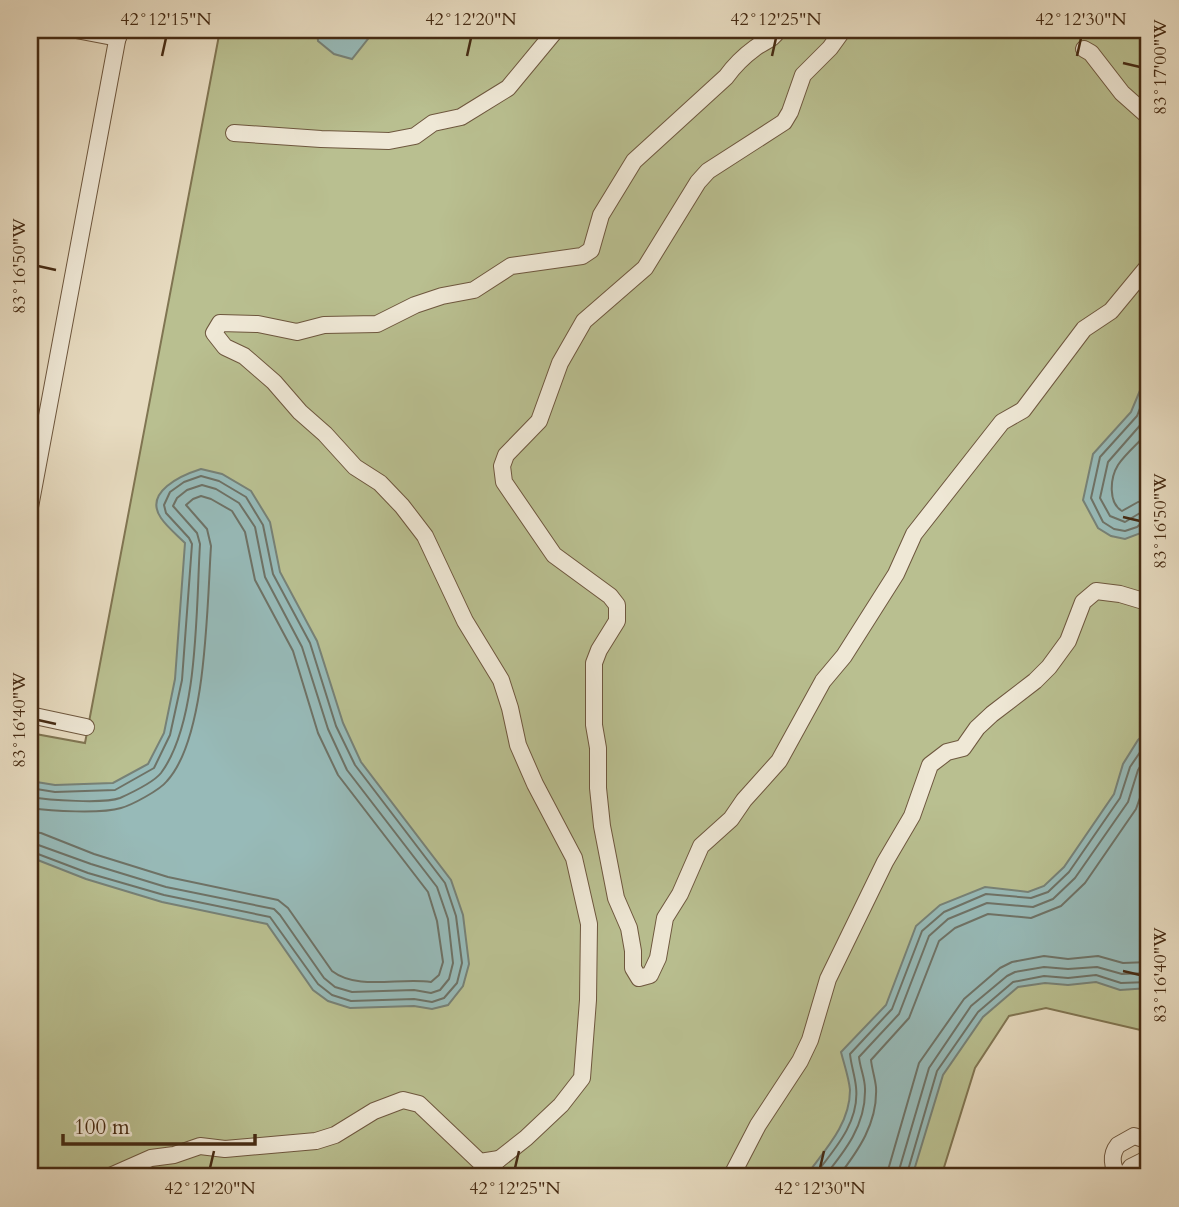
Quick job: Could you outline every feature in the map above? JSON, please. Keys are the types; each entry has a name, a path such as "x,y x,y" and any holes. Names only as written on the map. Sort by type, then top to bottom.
{"street":[{"path":"30,507 119,34 76,30"},
{"path":"234,133 389,141 415,136 433,123 461,117 508,88 556,30"},
{"path":"498,1177 493,1164 561,1105 582,1078 588,1000 589,924 574,858 535,785 518,745 501,680 466,621 425,537 402,506 380,483 355,467 274,382 244,356 225,347 214,333 220,323 258,324 298,332 324,325 377,324 415,305 474,290 512,267 582,256 592,250 601,215 634,161 726,77 735,65 757,46 775,37 778,30"},
{"path":"843,30 830,48 803,75 790,112 784,121 708,171 698,182 645,268 584,321 560,363 539,421 506,455 502,466 504,482 554,555 610,596 617,605 617,621 594,663 594,725 598,748 602,826 616,898 629,928 633,951 632,968 639,978 650,975 658,958 665,918 680,894 701,846 731,819 779,761 823,681 844,656 896,574 914,534 1002,422 1023,410 1084,329 1111,311 1149,265"},
{"path":"1084,49 1091,53 1122,93 1149,117"},
{"path":"732,1177 758,1125 800,1061 810,1040 828,979 912,816 930,765 947,752 963,748 977,728 1049,667 1068,641 1083,602 1096,592 1149,601"},
{"path":"30,715 86,727"},
{"path":"108,1177 151,1158 200,1146 225,1149 316,1141 335,1135 374,1111 403,1100 419,1104 480,1162 499,1159"},
{"path":"1119,1177 1113,1169 1118,1145 1134,1136 1149,1141"},
{"path":"1124,1177 1137,1162 1149,1158"}],"green space":[{"path":"220,30 1149,30 1149,1032 1046,1008 1009,1016 975,1068 941,1177 30,1177 30,733 85,743"}],"water":[{"path":"317,30 375,30 352,59 334,54 318,41"},
{"path":"1149,369 1149,524 1141,533 1125,539 1111,536 1098,528 1083,500 1093,454 1131,412"},
{"path":"201,469 222,474 251,491 270,522 280,572 317,641 343,723 361,762 451,880 463,915 469,964 463,986 448,1005 432,1009 414,1006 350,1008 328,1001 313,990 267,924 162,902 86,879 30,857 30,781 55,785 113,783 148,764 164,733 175,679 185,543 161,518 157,500 175,480"},
{"path":"1149,730 1149,988 1120,990 1096,982 1068,985 1045,983 1018,987 983,1017 943,1075 912,1177 805,1177 835,1137 846,1115 850,1090 841,1052 886,1005 916,926 940,905 985,887 1028,892 1044,886 1064,867 1114,794 1123,764 1138,740"}]}
